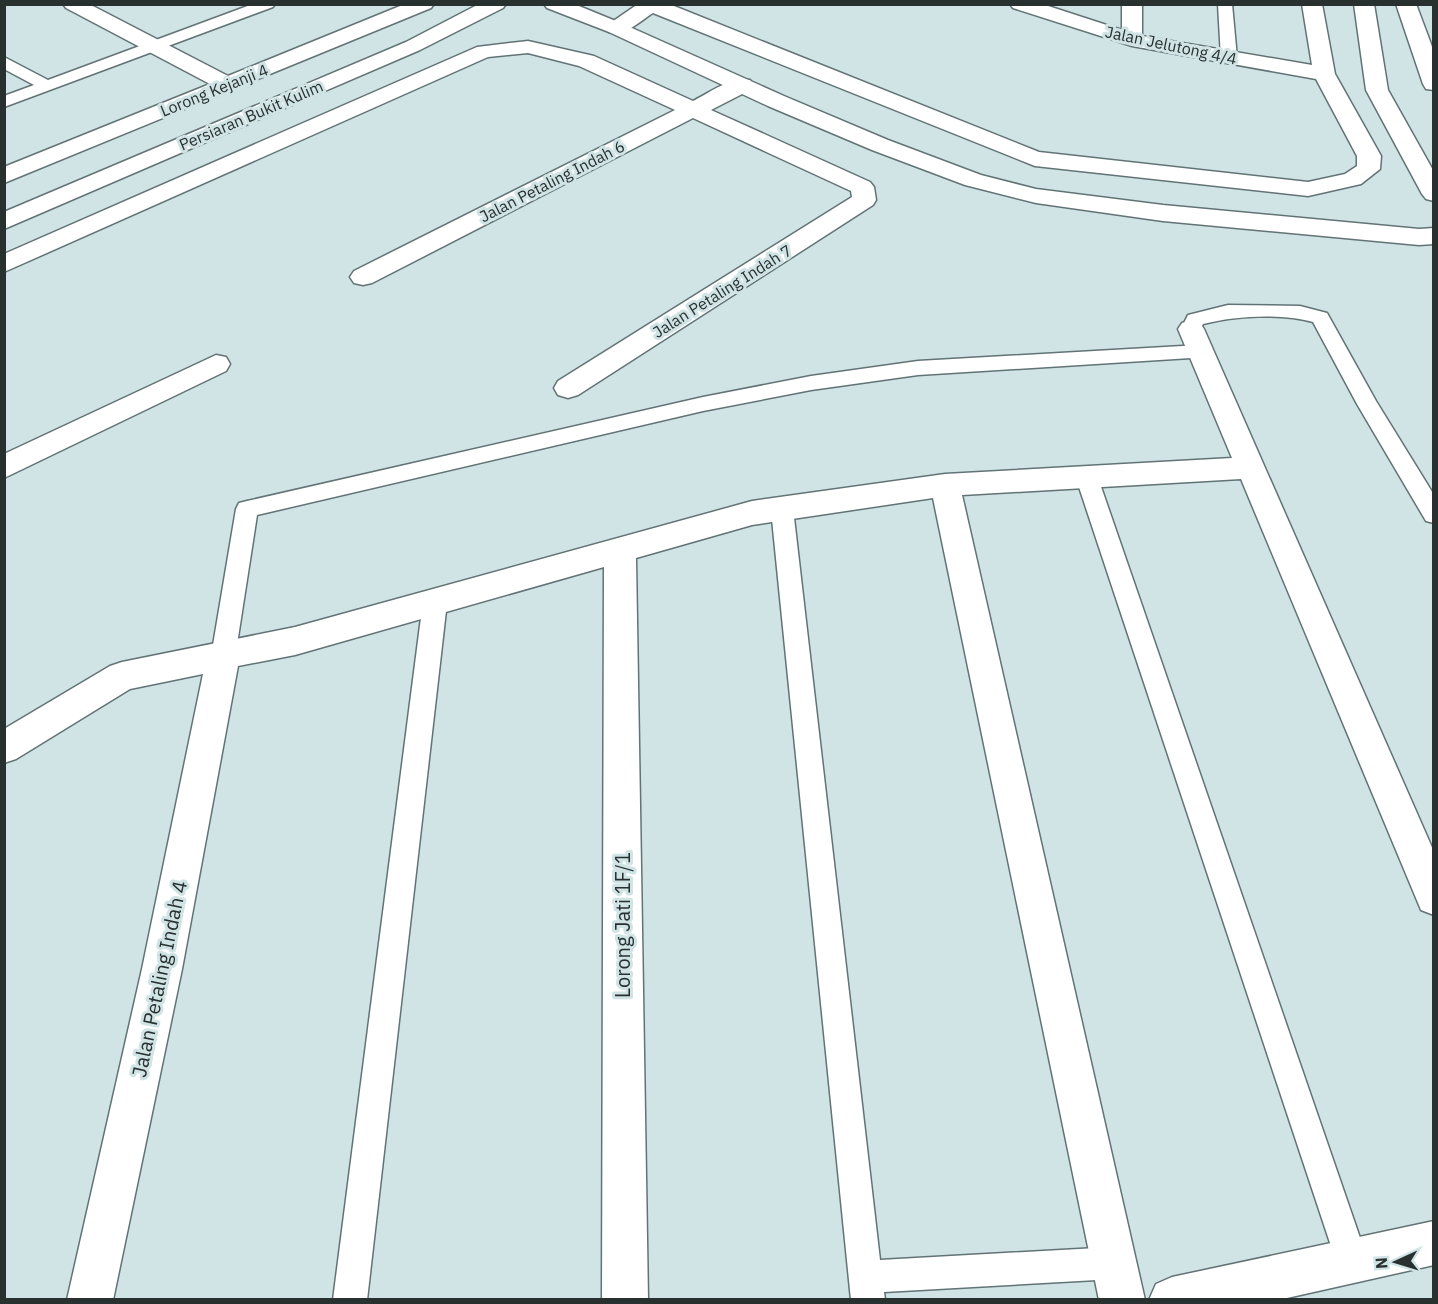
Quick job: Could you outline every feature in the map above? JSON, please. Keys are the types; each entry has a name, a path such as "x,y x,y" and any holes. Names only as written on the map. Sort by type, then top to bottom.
{"street":[{"path":"73,4 228,84"},
{"name":"Lorong Kejanji 4","path":"4,176 424,4"},
{"name":"Persiaran Bukit Kulim","path":"4,221 413,46 496,4"},
{"path":"554,4 616,28 742,85 923,162 973,180 1036,196 1162,213 1419,237 1434,236"},
{"name":"Jalan Jelutong 4/4","path":"1020,4 1132,40 1324,74"},
{"path":"1132,4 1132,40"},
{"path":"616,28 650,5 1035,159 1308,189 1353,178 1368,169 1369,156 1324,74 1312,4"},
{"path":"1364,4 1377,90 1397,131 1434,194"},
{"path":"1406,4 1426,43 1434,84"},
{"path":"4,264 484,51 528,47 586,62 692,110"},
{"name":"Jalan Petaling Indah 6","path":"363,277 742,85"},
{"name":"Jalan Petaling Indah 7","path":"568,388 864,201 862,188 692,110"},
{"path":"1195,341 1434,897"},
{"path":"4,467 216,364"},
{"path":"4,748 122,676 295,641 752,513 945,485 1249,468"},
{"path":"945,485 1122,1299"},
{"name":"Lorong Jati 1F/1","path":"620,550 625,1299"},
{"name":"Jalan Petaling Indah 4","path":"90,1299 162,969 223,657"},
{"path":"1172,1299 1240,1293 1352,1261 1434,1243"}],"lane":[{"path":"4,102 268,4"},
{"path":"1225,4 1228,58"},
{"path":"4,62 47,86"},
{"path":"223,657 247,509 692,406 811,383 918,368 1195,341 1195,320 1228,311 1300,312 1320,318 1367,404 1426,487 1434,514"},
{"path":"1087,478 1352,1261"},
{"path":"782,509 866,1288 1114,1263"},
{"path":"350,1299 435,602"}]}
